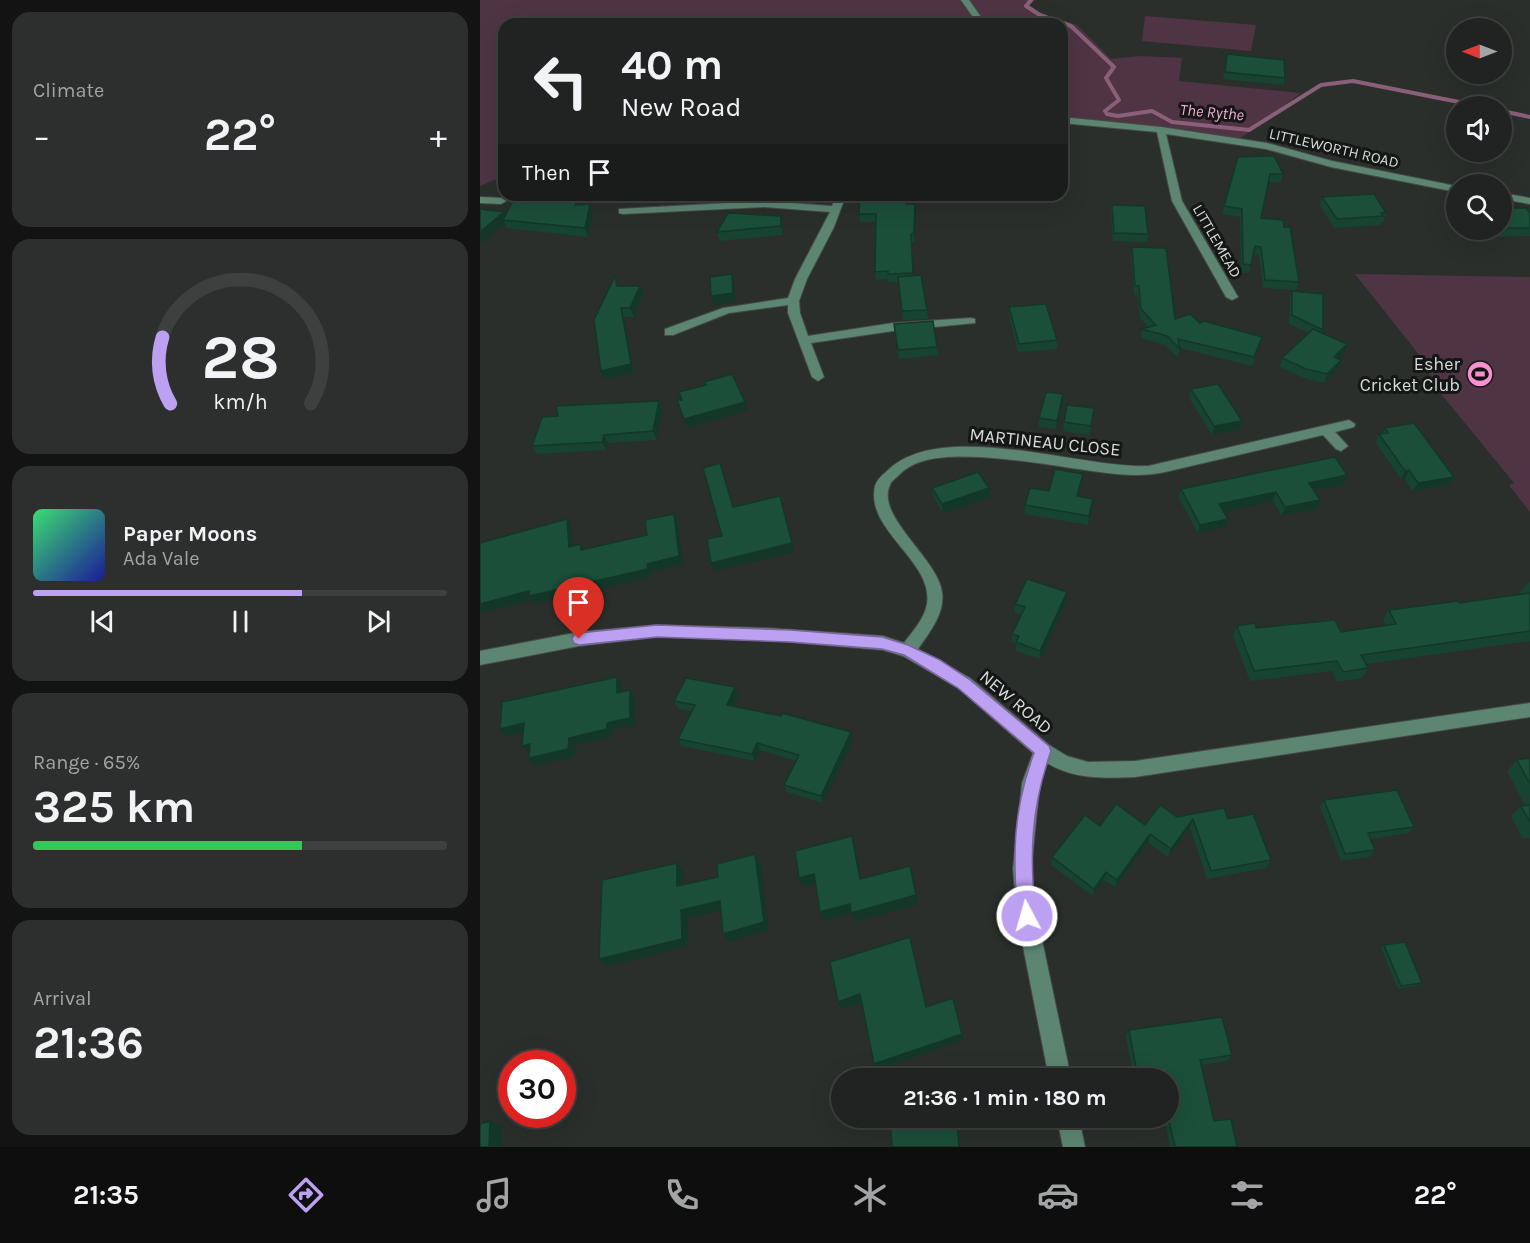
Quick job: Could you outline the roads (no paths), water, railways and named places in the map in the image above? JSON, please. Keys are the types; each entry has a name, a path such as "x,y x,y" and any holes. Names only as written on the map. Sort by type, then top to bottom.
{"street":[{"path":"965,0 978,18"},
{"name":"LITTLEWORTH ROAD","path":"1068,121 1161,130 1267,146 1331,164 1446,187"},
{"name":"LITTLEMEAD","path":"1161,130 1177,201 1232,297"},
{"path":"480,200 498,197"},
{"path":"1512,198 1530,201"},
{"path":"819,377 794,313 793,301 806,268 829,227 838,201"},
{"path":"623,211 764,204 834,209"},
{"path":"667,332 734,308 793,301"},
{"path":"805,340 893,327 971,321"},
{"name":"MARTINEAU CLOSE","path":"908,651 926,624 935,603 934,585 882,506 883,484 894,469 907,461 928,455 963,452 1020,455 1142,472 1349,424"},
{"path":"1326,430 1341,446"},
{"name":"NEW ROAD","path":"480,658 579,639 657,631 766,634 871,642 908,651 964,683 1043,751 1063,763 1088,770 1135,768 1530,710"},
{"path":"1043,751 1031,783 1022,869 1027,916 1058,1068"},
{"path":"1070,1128 1074,1147"}],"waterway":[{"name":"The Rythe","path":"1031,0 1026,6 1048,18"},
{"name":"The Rythe","path":"1068,25 1114,67 1106,78 1119,100 1105,111 1107,114 1118,116 1152,111 1172,122 1249,130 1321,85 1353,81 1446,99"},
{"name":"The Rythe","path":"1512,113 1530,117"}],"place":[{"name":"Esher Cricket Club","path":"1480,374"}]}
